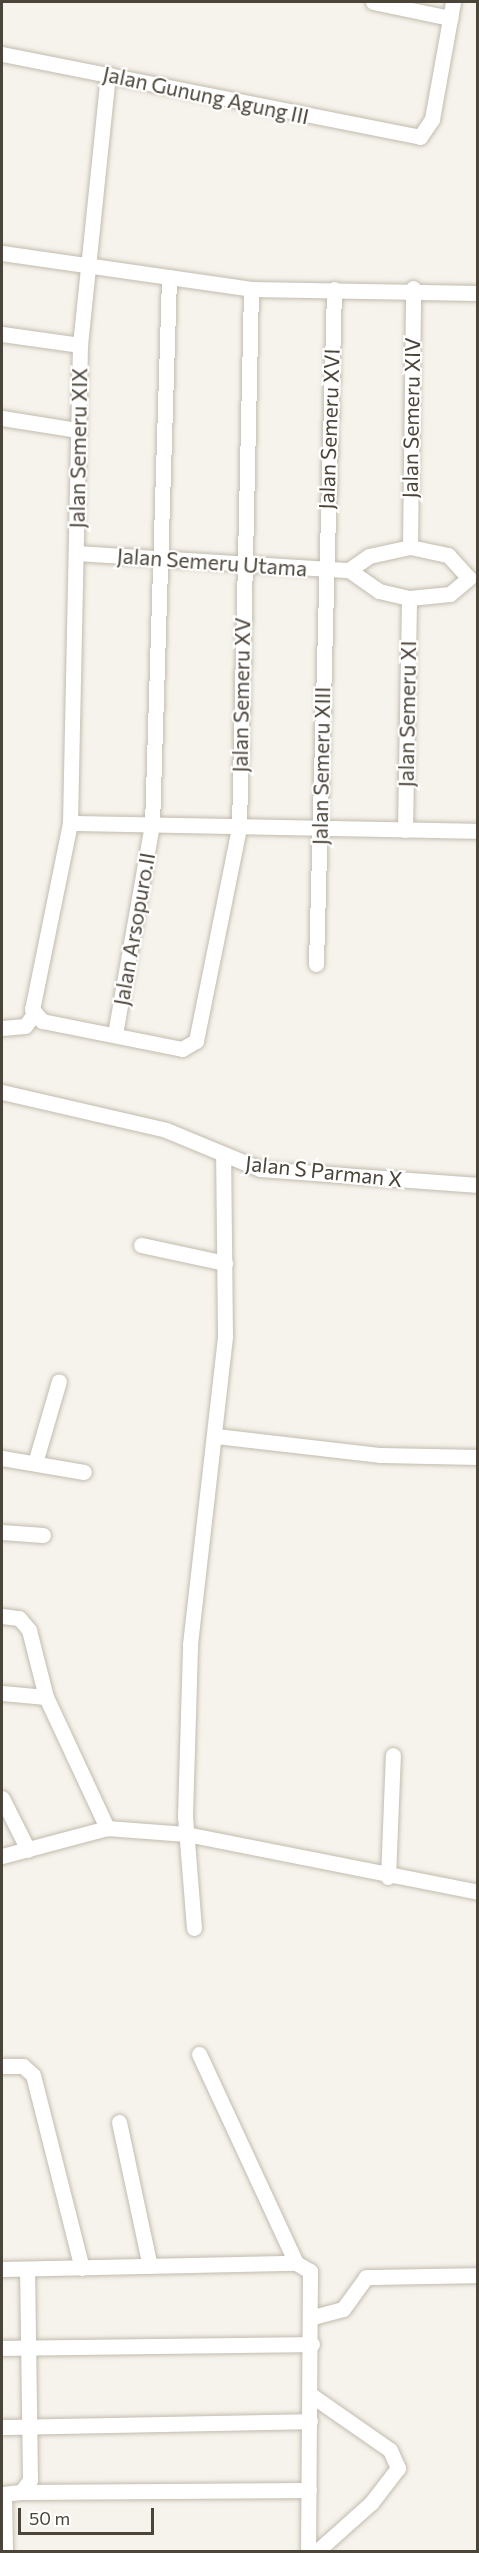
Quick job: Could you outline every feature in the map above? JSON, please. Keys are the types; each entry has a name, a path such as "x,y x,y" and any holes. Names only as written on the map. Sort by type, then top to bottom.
{"street":[{"path":"373,2 450,18 453,2"},
{"name":"Jalan Gunung Agung III","path":"2,54 411,137 425,133 432,119 450,18"},
{"name":"Jalan Semeru XIX","path":"34,1014 32,1001 70,823 80,345 85,265 108,74"},
{"path":"2,253 251,289 413,288 477,293"},
{"name":"Jalan Arsopuro.II","path":"115,1034 152,825 169,277"},
{"name":"Jalan Semeru XIV","path":"410,547 413,288"},
{"name":"Jalan Semeru XV","path":"115,1034 182,1049 195,1044 238,827 251,289"},
{"name":"Jalan Semeru XVI","path":"324,569 334,289"},
{"path":"2,334 80,345"},
{"path":"2,418 78,430"},
{"path":"410,547 448,555 473,579 450,594 409,598 379,591 349,570 369,556 410,547"},
{"name":"Jalan Semeru Utama","path":"76,553 349,570"},
{"name":"Jalan Semeru XIII","path":"316,964 324,569"},
{"name":"Jalan Semeru XI","path":"405,830 409,598"},
{"path":"70,823 477,831"},
{"path":"2,1028 25,1026 34,1014 42,1021 115,1034"},
{"name":"Jalan S Parman X","path":"2,1092 110,1113 166,1130 223,1157 260,1169 477,1185"},
{"path":"194,1928 186,1834 190,1644 216,1436 225,1263 223,1157"},
{"path":"141,1245 225,1263"},
{"path":"35,1463 59,1381"},
{"path":"216,1436 381,1455 477,1457"},
{"path":"2,1458 84,1472"},
{"path":"2,1532 43,1535"},
{"path":"2,1616 26,1623 45,1697 107,1828"},
{"path":"2,1694 45,1697"},
{"path":"388,1876 393,1755"},
{"path":"2,1798 28,1850"},
{"path":"2,1856 107,1828 186,1834 477,1892"},
{"path":"199,2054 296,2263 312,2274 308,2552"},
{"path":"2,2066 23,2066 33,2075 82,2268"},
{"path":"119,2122 150,2266"},
{"path":"2,2269 296,2263"},
{"path":"21,2492 30,2480 27,2270"},
{"path":"312,2317 343,2309 366,2277 477,2275"},
{"path":"2,2348 312,2344"},
{"path":"311,2395 390,2450 398,2468 371,2502 316,2552"},
{"path":"2,2427 310,2421"},
{"path":"5,2552 3,2494 309,2490"}]}
